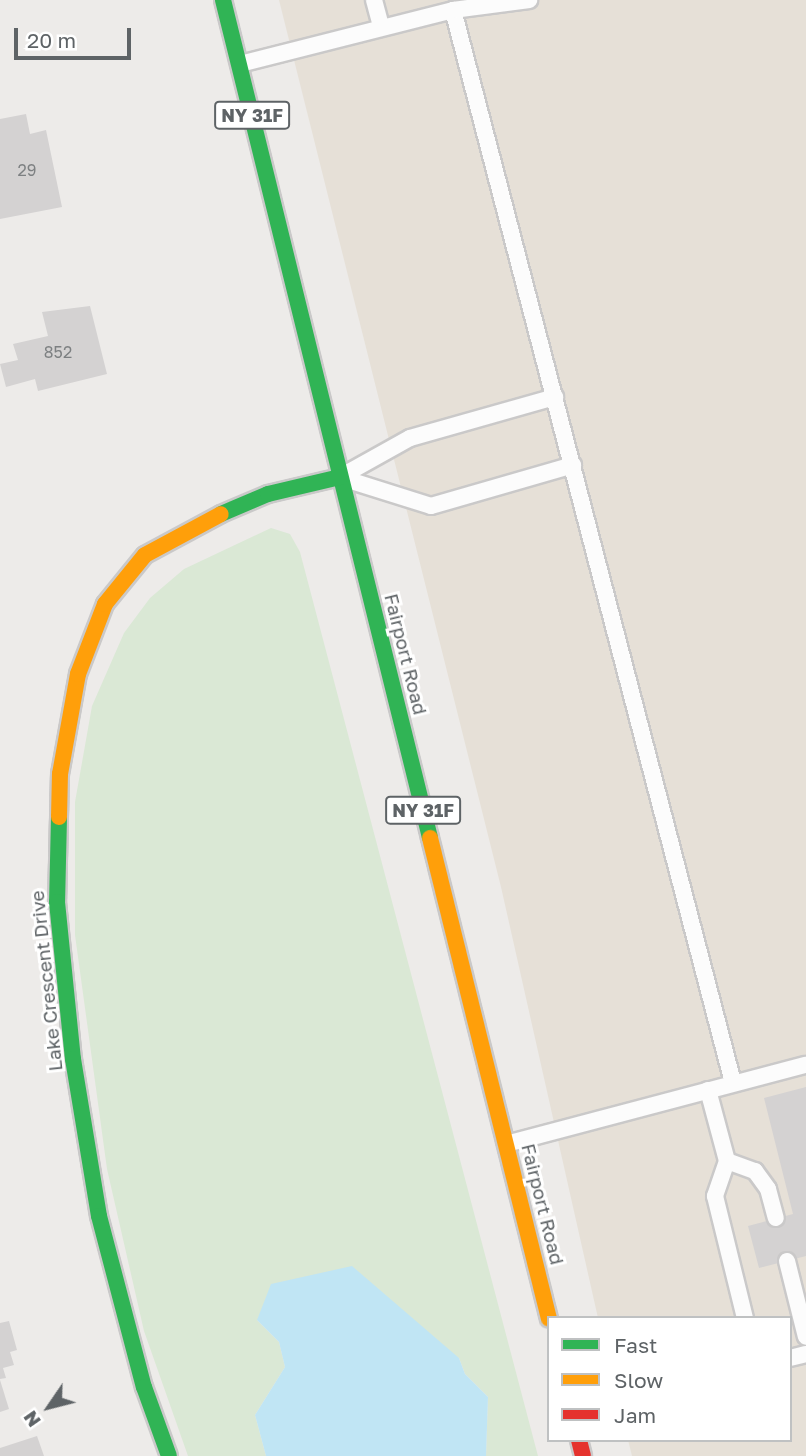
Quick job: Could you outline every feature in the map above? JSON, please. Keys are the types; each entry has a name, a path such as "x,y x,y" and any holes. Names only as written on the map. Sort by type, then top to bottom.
{"main road":[{"name":"Fairport Road","path":"223,0 549,1316"},
{"name":"Lake Crescent Drive","path":"169,1456 144,1387 99,1216 73,1059 57,902 60,774 78,674 105,604 145,555 204,521 268,494 340,477"}],"lane":[{"path":"374,0 381,26"},
{"path":"240,64 381,26 453,10 529,0"},
{"path":"453,10 733,1083"},
{"path":"340,477 410,438 555,397"},
{"path":"340,477 430,506 573,465"},
{"path":"506,1143 806,1065"},
{"path":"708,1090 727,1161 715,1196 745,1316"},
{"path":"727,1161 754,1171 768,1189 776,1218"},
{"path":"787,1261 806,1337"}],"shaded area":[{"path":"279,0 806,0 806,1456 632,1456 628,1442 792,1442 792,1316 598,1316 501,887"}],"green space":[{"path":"271,528 290,534 300,552 538,1456 486,1456 488,1397 465,1374 459,1358 257,1320 279,1342 285,1367 255,1415 266,1456 188,1456 144,1331 107,1169 75,935 75,802 92,706 124,633 150,598 184,569"}],"water":[{"path":"352,1266 459,1358 465,1374 488,1397 486,1456 266,1456 255,1415 285,1367 279,1342 257,1320 271,1284"}],"building":[{"path":"26,114 30,134 46,130 62,207 0,219 0,119"},
{"path":"90,306 107,374 38,391 35,379 6,387 0,364 18,360 13,344 48,336 42,312"},
{"path":"806,1087 806,1256 759,1268 748,1226 793,1214 764,1098"},
{"path":"9,1321 17,1350 10,1352 14,1365 3,1368 6,1378 0,1379 0,1323"},
{"path":"0,1380 9,1409 0,1412"},
{"path":"37,1436 44,1456 0,1456 0,1448"}],"traffic: fast":[{"path":"223,0 430,838"},
{"path":"221,514 268,494 340,477"},
{"path":"59,817 57,902 73,1059 99,1216 144,1387 169,1456"}],"traffic: slow":[{"path":"59,817 60,774 78,674 105,604 145,555 221,514"},
{"path":"430,838 549,1316"}],"traffic: jam":[{"path":"580,1442 583,1456"}]}
